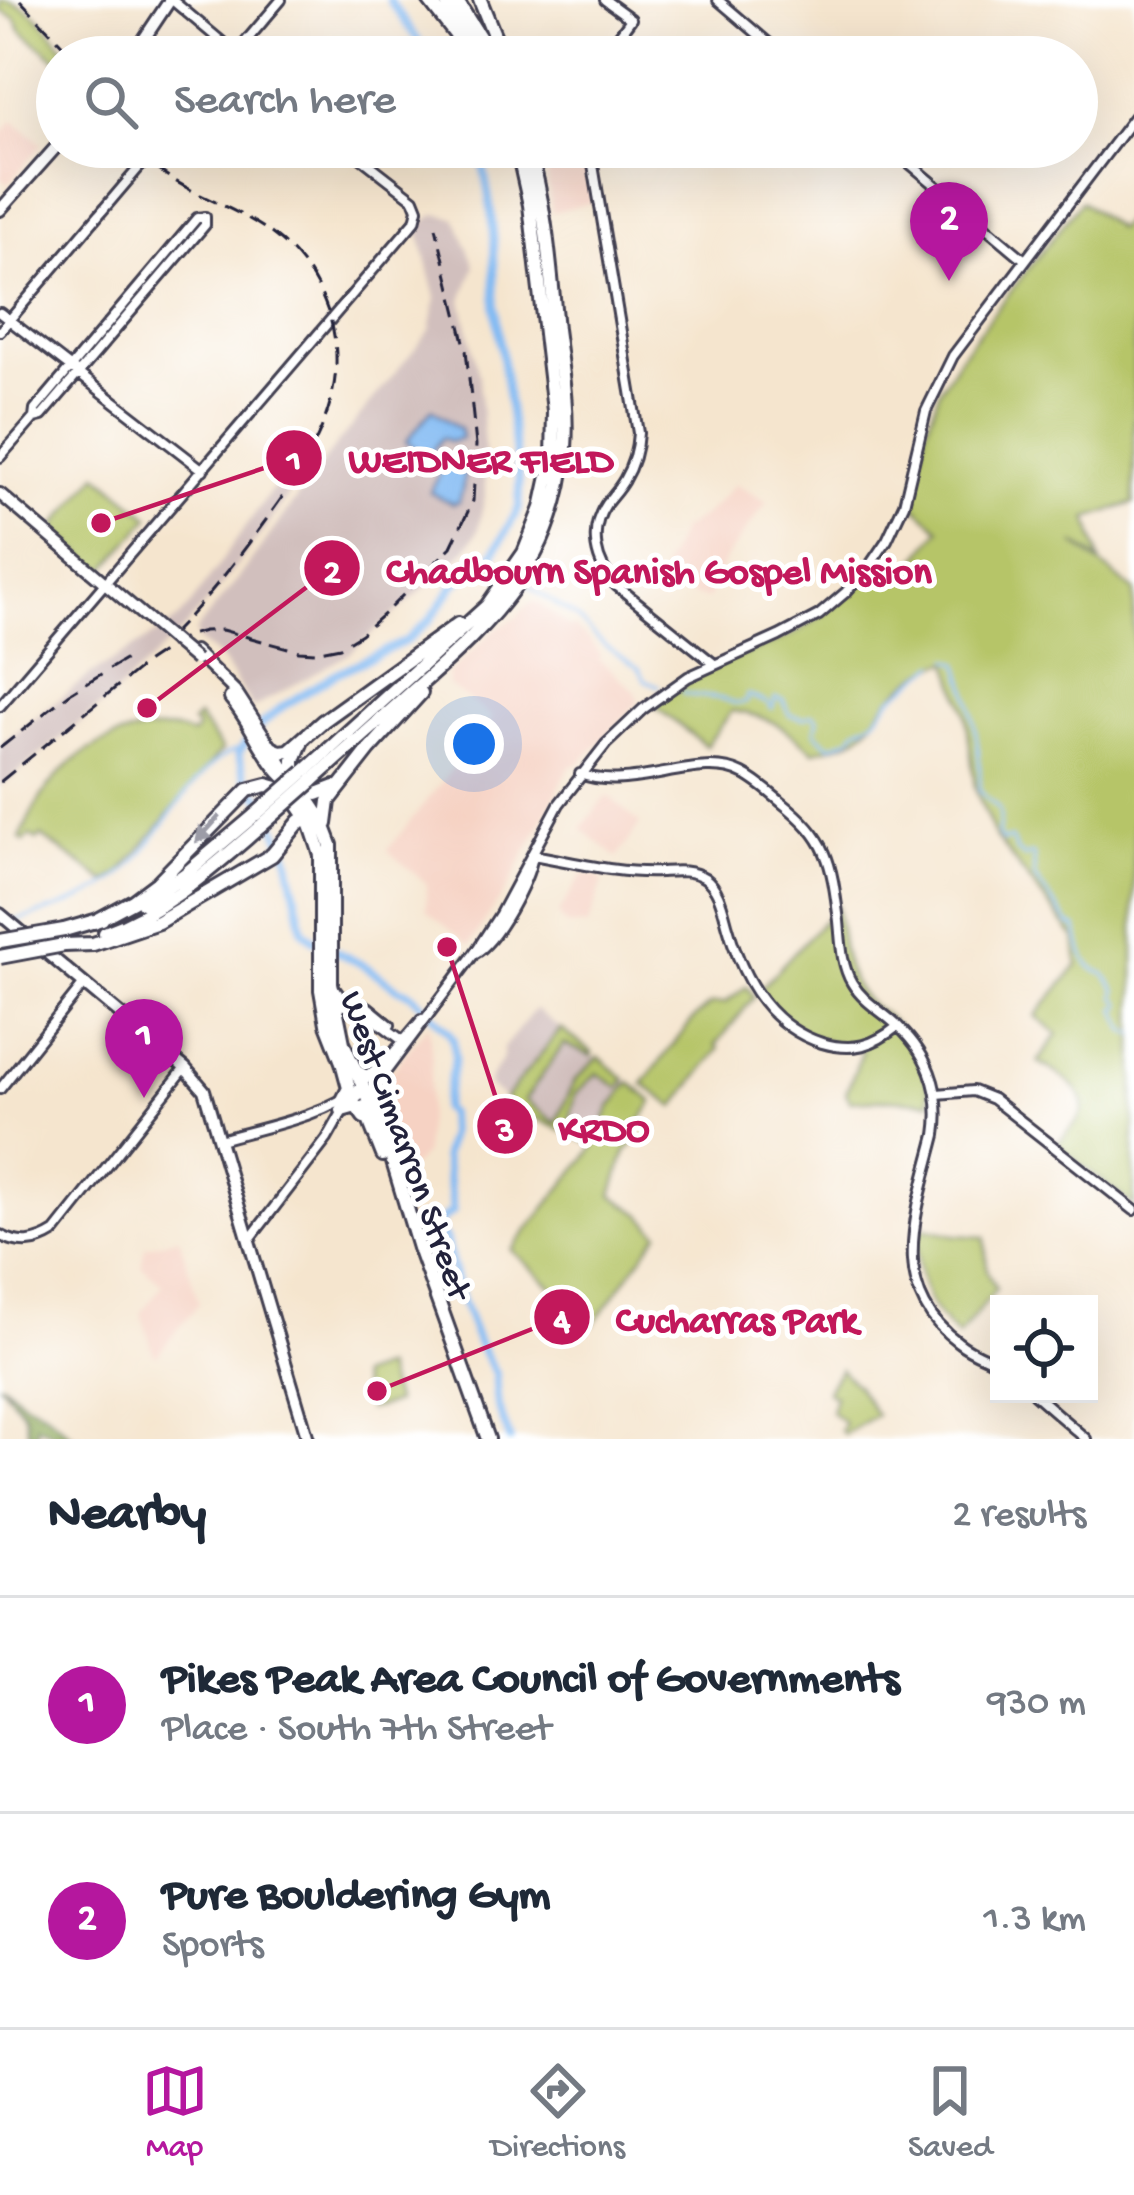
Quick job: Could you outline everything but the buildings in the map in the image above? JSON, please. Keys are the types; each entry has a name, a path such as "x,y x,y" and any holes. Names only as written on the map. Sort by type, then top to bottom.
{"highway":[{"path":"428,0 459,36"},
{"path":"445,0 465,36"},
{"path":"456,0 479,36"},
{"path":"480,0 495,36"},
{"path":"0,957 64,945 117,928 200,878 468,625 524,553 542,508 555,441 530,206 522,168"},
{"path":"328,836 326,806 523,578 547,528 562,470 565,410 535,168"},
{"path":"94,922 157,884 254,787 268,752 284,752 302,740 500,589"},
{"path":"295,785 458,652"},
{"name":"West Cimarron Street","path":"239,706 295,785 310,815 321,855 327,931"},
{"path":"289,835 295,756 302,740"},
{"path":"254,787 295,785 322,793 346,779"},
{"path":"64,945 92,944 140,930 178,910 275,853 310,815"},
{"name":"West Cimarron Street","path":"310,815 328,836 332,854 327,1024 383,1146 485,1439"},
{"path":"0,941 64,930 137,906 258,820"},
{"path":"289,835 306,837 321,855"},
{"name":"West Cimarron Street","path":"326,987 347,1065"},
{"path":"347,1065 364,1077 379,1075 373,1098 382,1128"},
{"path":"347,1065 349,1088 343,1105 359,1108 383,1146"},
{"name":"West Cimarron Street","path":"360,1092 382,1128 383,1146"}],"main road":[{"path":"146,36 171,0"},
{"path":"0,199 36,164"},
{"path":"0,210 36,168"},
{"path":"0,494 111,591 195,656 239,706"},
{"path":"0,918 185,1068 204,1090 308,1439"}],"street":[{"path":"171,0 213,36"},
{"path":"252,36 281,0"},
{"path":"604,0 631,20 619,36"},
{"path":"718,0 760,36"},
{"path":"1098,164 1134,117"},
{"path":"0,331 138,168"},
{"path":"0,705 415,221 418,209 410,195 375,168"},
{"path":"594,168 638,433 630,469 599,518 597,554 604,572 617,586 713,663"},
{"path":"915,168 1025,260"},
{"path":"219,1140 343,1105 360,1092 379,1075 474,954 556,809 617,733 688,676 819,615 870,566 904,504 926,410 942,374 1095,168"},
{"path":"0,458 34,418 35,410 75,370 205,225 205,217 197,218 75,370"},
{"path":"0,313 202,470"},
{"path":"580,774 616,781 697,770 740,772 805,821 819,838 832,878 848,976 862,996 915,1043 937,1094 936,1136 912,1236 913,1273 922,1300 938,1324 958,1343 990,1359"},
{"path":"532,855 624,872 700,875 719,896 738,962 769,1010 788,1028 812,1040 853,1049 873,1043 898,1026"},
{"path":"0,1089 82,985"},
{"path":"326,987 365,1005 404,1041"},
{"path":"334,1004 359,1008 404,1041"},
{"path":"384,1020 401,1028 422,1018"},
{"path":"0,1234 26,1243 55,1232 185,1068"},
{"path":"937,1094 973,1091 993,1100 1134,1210"},
{"path":"249,1240 327,1138 343,1105"},
{"path":"1044,1403 1086,1439"}],"shaded area":[{"path":"13,120 36,139 36,151 8,184 0,177 0,135"},
{"path":"546,168 587,168 593,202 552,212"},
{"path":"436,214 456,218 475,266 462,300 479,376 485,460 485,497 477,533 444,571 349,654 253,708 222,660 198,640 196,631 325,459 430,330 436,298 419,231"},
{"path":"290,464 303,472 269,524 185,628 110,699 0,787 0,745 90,675 172,624"},
{"path":"735,484 767,502 725,559 708,599 688,594 662,570 681,530 704,516"},
{"path":"534,602 590,641 599,659 635,691 639,701 579,764 570,766 509,886 469,945 426,910 427,884 387,850 493,718 448,685 448,674 496,629"},
{"path":"610,797 640,824 617,858 581,828"},
{"path":"583,874 603,882 588,926 566,925 558,914"},
{"path":"535,1009 561,1029 505,1098 489,1086 490,1078 503,1058 503,1048"},
{"path":"429,1023 432,1058 424,1154 404,1174 376,1100 381,1085"},
{"path":"565,1044 599,1057 575,1080 555,1124 525,1101"},
{"path":"597,1073 620,1088 625,1079 630,1082 608,1112 597,1138 568,1121 576,1094"},
{"path":"179,1237 199,1303 157,1355 141,1313 163,1284 141,1266 145,1247"}],"green space":[{"path":"0,0 22,6 54,36 36,36 36,43 15,18 0,11"},
{"path":"1081,201 1117,229 1134,212 1134,503 1088,518 1100,560 1074,543 1134,591 1134,1206 1056,1145 1077,1121 1083,1105 1069,1083 1038,1062 1058,1034 1036,1016 1078,965 1075,938 995,837 975,788 966,714 949,662 904,686 854,738 814,751 776,724 732,711 706,746 652,704 707,670 797,632 843,598 880,554 906,573 940,529 912,504 926,431 940,389 960,356"},
{"path":"98,474 150,517 103,572 53,529"},
{"path":"198,717 222,750 119,875 106,882 41,836 20,839 52,783 82,754 144,731 191,735"},
{"path":"837,906 843,952 855,985 912,1047 930,1102 850,1101 846,1093 860,1048 801,1032 767,1004 760,989"},
{"path":"747,986 754,997 675,1107 643,1084 693,1019"},
{"path":"561,1029 592,1056 564,1044 525,1100 556,1123 575,1080 599,1057 625,1079 619,1088 597,1073 576,1094 569,1122 597,1138 611,1107 630,1082 653,1102 630,1127 641,1137 626,1151 612,1195 659,1233 593,1325 512,1250 595,1146 510,1106 505,1098"},
{"path":"919,1227 985,1237 987,1270 996,1289 958,1337 929,1300 918,1259"},
{"path":"384,1368 395,1403 368,1410 358,1377"},
{"path":"840,1369 876,1415 844,1434 840,1431 844,1422 831,1412 835,1396 827,1390"},
{"path":"0,1384 47,1413 75,1439 63,1439 37,1425 35,1439 29,1439 24,1413"}],"water":[{"path":"432,409 460,429 462,438 450,442 442,438 428,456 406,442"},
{"path":"455,452 462,456 464,479 458,502 453,504 430,492"}],"waterway":[{"path":"389,0 415,36"},
{"path":"484,168 519,508 494,553 454,585 431,619 406,641 335,674 282,707 255,730 238,754 248,785 263,799 288,855 303,930 412,994 453,1039 455,1058 443,1109 448,1113 444,1156 453,1211 440,1221 438,1232 445,1238 478,1343 495,1373 498,1407 510,1439"},
{"path":"494,553 505,569"},
{"path":"527,585 577,618 605,646 639,668 645,680 659,686"},
{"path":"950,659 959,663 963,676 977,744 979,789 999,810 998,834 1002,841 1011,839 1025,857 1034,856 1034,877 1077,928 1084,956 1116,990 1121,1003 1116,1008 1126,1031 1134,1034"},
{"path":"682,693 736,704 746,702 747,695 772,709 775,698 783,700 790,715 804,718 813,714 818,719 815,731 830,746 875,719 892,698 937,664"},
{"path":"14,921 72,902 125,872 193,785 223,756 239,749"}],"railway":[{"path":"20,0 54,36"},
{"path":"158,168 245,217 289,248 327,309 336,369 322,426 295,478 238,558 165,641"},
{"path":"0,782 147,662 186,636 222,630 299,651 340,647 387,611 451,547 473,501 476,445 466,350 436,227"},
{"path":"0,748 70,693 129,657"}],"place":[{"name":"Pure Bouldering Gym","path":"949,281"},
{"name":"WEIDNER FIELD","path":"101,523"},
{"name":"Chadbourn Spanish Gospel Mission","path":"147,708"},
{"name":"KRDO","path":"447,947"},
{"name":"Pikes Peak Area Council of Governments","path":"144,1098"},
{"name":"Cucharras Park","path":"377,1391"}]}
